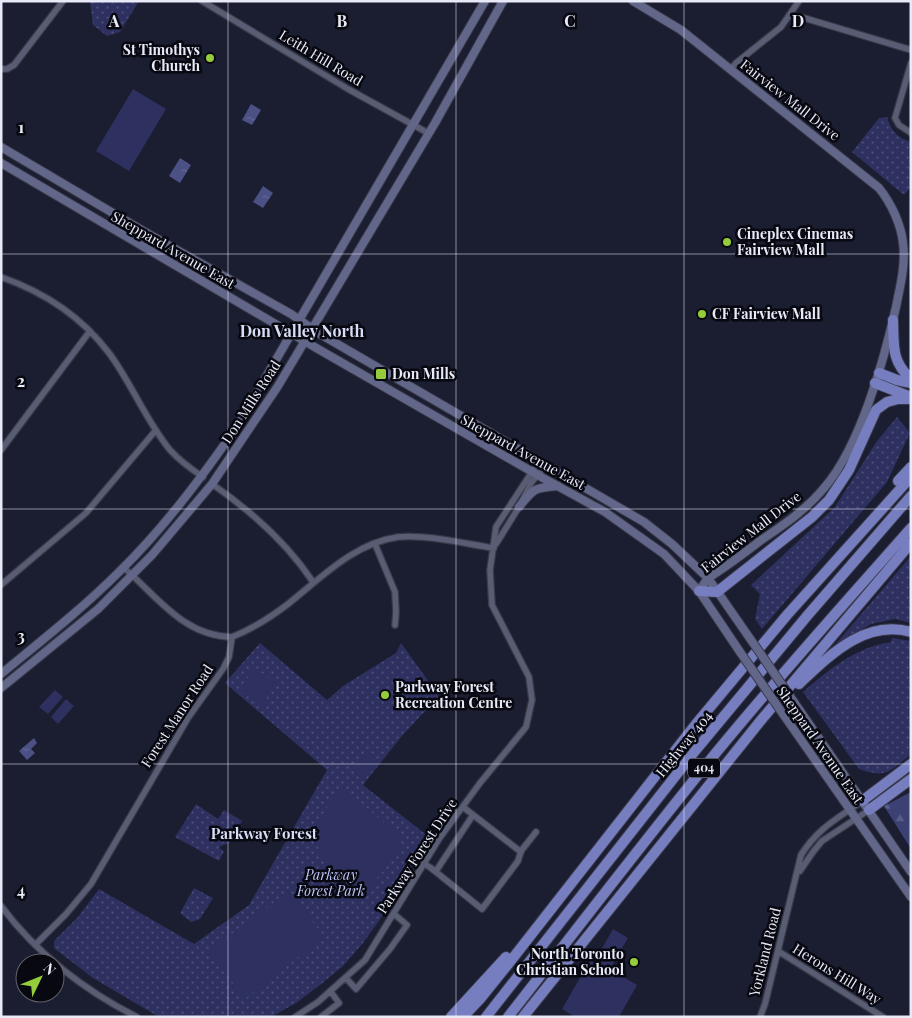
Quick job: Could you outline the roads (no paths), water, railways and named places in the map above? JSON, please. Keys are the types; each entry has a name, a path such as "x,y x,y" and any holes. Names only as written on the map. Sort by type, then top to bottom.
{"highway":[{"path":"893,320 895,358 900,369 911,379"},
{"path":"879,373 911,383"},
{"path":"875,383 911,398"},
{"path":"699,591 717,592 812,517 829,500 849,470 876,410 887,402 898,398 911,398"},
{"path":"696,724 713,697 749,651 911,467"},
{"path":"463,1017 509,963 696,724 787,615 911,477"},
{"name":"Highway 404","path":"486,1017 695,751 807,616 911,496"},
{"name":"404","path":"508,1017 624,867 715,754 799,654 911,528"},
{"name":"404","path":"523,1017 762,719 911,543"},
{"path":"762,719 823,662 853,639 872,631 899,629 911,632"},
{"path":"862,801 911,764"},
{"path":"869,810 911,779"},
{"path":"451,1017 503,961 577,875"},
{"path":"530,1017 571,958"}],"main road":[{"name":"Don Mills Road","path":"1,674 124,568 202,477 238,425 372,194 414,126 485,1"},
{"name":"Don Mills Road","path":"1,688 98,609 132,575 212,484 278,386 428,133 503,1"},
{"name":"Fairview Mall Drive","path":"633,1 681,30 879,188 888,200 907,242 893,320 879,373 861,422 845,457 825,488 797,516 708,578 699,591"},
{"name":"Sheppard Avenue East","path":"1,148 300,320 320,334 644,522 672,544 708,578 911,872"},
{"name":"Sheppard Avenue East","path":"1,163 304,341 539,476 606,512 664,554 699,591 911,897"},
{"path":"519,507 534,489 558,486"}],"street":[{"path":"1,69 8,69 14,65 63,1"},
{"name":"Leith Hill Road","path":"202,1 348,89 428,133"},
{"path":"731,70 736,63 781,27 799,1"},
{"path":"790,14 911,50"},
{"path":"911,63 895,118 899,125 911,133"},
{"path":"2,278 22,285 55,302 90,331 110,355 170,450 202,477"},
{"path":"1,450 90,331"},
{"path":"1,585 86,513 156,430"},
{"name":"Parkway Forest Drive","path":"294,1017 331,992 365,960 439,839 480,783 526,727 532,700 529,677 492,605 490,570 496,527 531,471 543,463"},
{"name":"Parkway Forest Drive","path":"494,548 519,507 530,483 539,476 543,463"},
{"path":"212,484 259,520 282,542 313,582"},
{"path":"124,568 168,610 189,626 206,632 232,637 248,631 259,624 349,556 375,544 411,536 494,548"},
{"path":"375,544 395,592 395,625"},
{"name":"Forest Manor Road","path":"34,945 66,914 91,884 188,718 224,669 229,657 232,637"},
{"path":"797,875 801,855 811,840 837,817 862,801"},
{"path":"463,807 521,852"},
{"path":"797,875 822,841 869,810"},
{"path":"436,872 473,815"},
{"path":"425,864 482,909 518,861 521,852 536,832"},
{"name":"Yorkland Road","path":"760,1017 765,1004 797,875"},
{"path":"1,906 34,945 78,981 137,1017"},
{"path":"346,978 356,989 390,949 407,925 394,914"},
{"name":"Herons Hill Way","path":"778,951 883,1017"},
{"path":"321,1017 339,1003 331,992"}],"water":[{"path":"251,104 261,110 252,125 242,120"},
{"path":"180,158 191,165 180,183 169,176"},
{"path":"263,186 273,193 263,208 253,202"},
{"path":"34,738 37,743 31,749 35,753 27,760 19,751"}],"place":[{"name":"St Timothys Church","path":"210,58"},
{"name":"Cineplex Cinemas Fairview Mall","path":"727,242"},
{"name":"CF Fairview Mall","path":"702,314"},
{"name":"Don Mills","path":"381,374"},
{"name":"Parkway Forest Recreation Centre","path":"385,695"},
{"name":"North Toronto Christian School","path":"634,962"}],"district":[{"name":"Don Valley North","path":"302,331"},
{"name":"Parkway Forest","path":"264,834"}],"park label":[{"name":"Parkway Forest Park","path":"331,884"}]}
